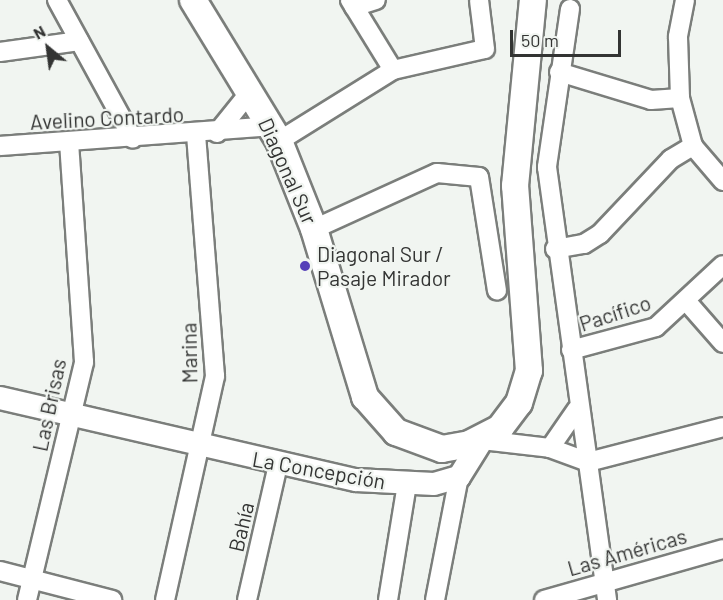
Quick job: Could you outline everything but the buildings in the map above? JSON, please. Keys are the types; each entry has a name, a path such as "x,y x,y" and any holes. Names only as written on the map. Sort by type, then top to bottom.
{"main road":[{"name":"Diagonal Sur","path":"194,0 275,133 314,229 362,390 383,422 410,441 442,448 482,440"},
{"path":"482,440 513,412 529,371 515,186 533,0"}],"street":[{"path":"57,0 133,139"},
{"path":"376,0 352,3 393,70"},
{"name":"Avelino Contardo","path":"0,146 217,133 275,133 393,70 485,49 479,0"},
{"path":"685,0 678,37 681,98 693,146 723,181"},
{"path":"570,9 547,167 555,249 606,578 607,600"},
{"path":"0,52 79,41"},
{"path":"560,72 651,100 681,98"},
{"path":"217,133 250,92"},
{"name":"Marina","path":"165,600 200,447 215,362 196,136"},
{"name":"Las Brisas","path":"27,600 84,362 69,143"},
{"path":"555,249 584,244 600,234 671,159 693,146"},
{"path":"314,229 436,173 479,177 497,291"},
{"name":"Pacífico","path":"571,350 656,327 688,303 723,265"},
{"path":"688,303 723,343"},
{"name":"La Concepción","path":"0,398 278,465 407,484 459,477"},
{"path":"550,448 578,409"},
{"path":"435,600 459,477 482,440 550,448 588,462 723,427"},
{"name":"Bahía","path":"247,600 278,465"},
{"path":"388,600 407,484"},
{"name":"Las Américas","path":"544,600 606,578 723,549"},
{"path":"0,571 112,600"}],"place":[{"name":"Diagonal Sur / Pasaje Mirador","path":"305,266"}]}
